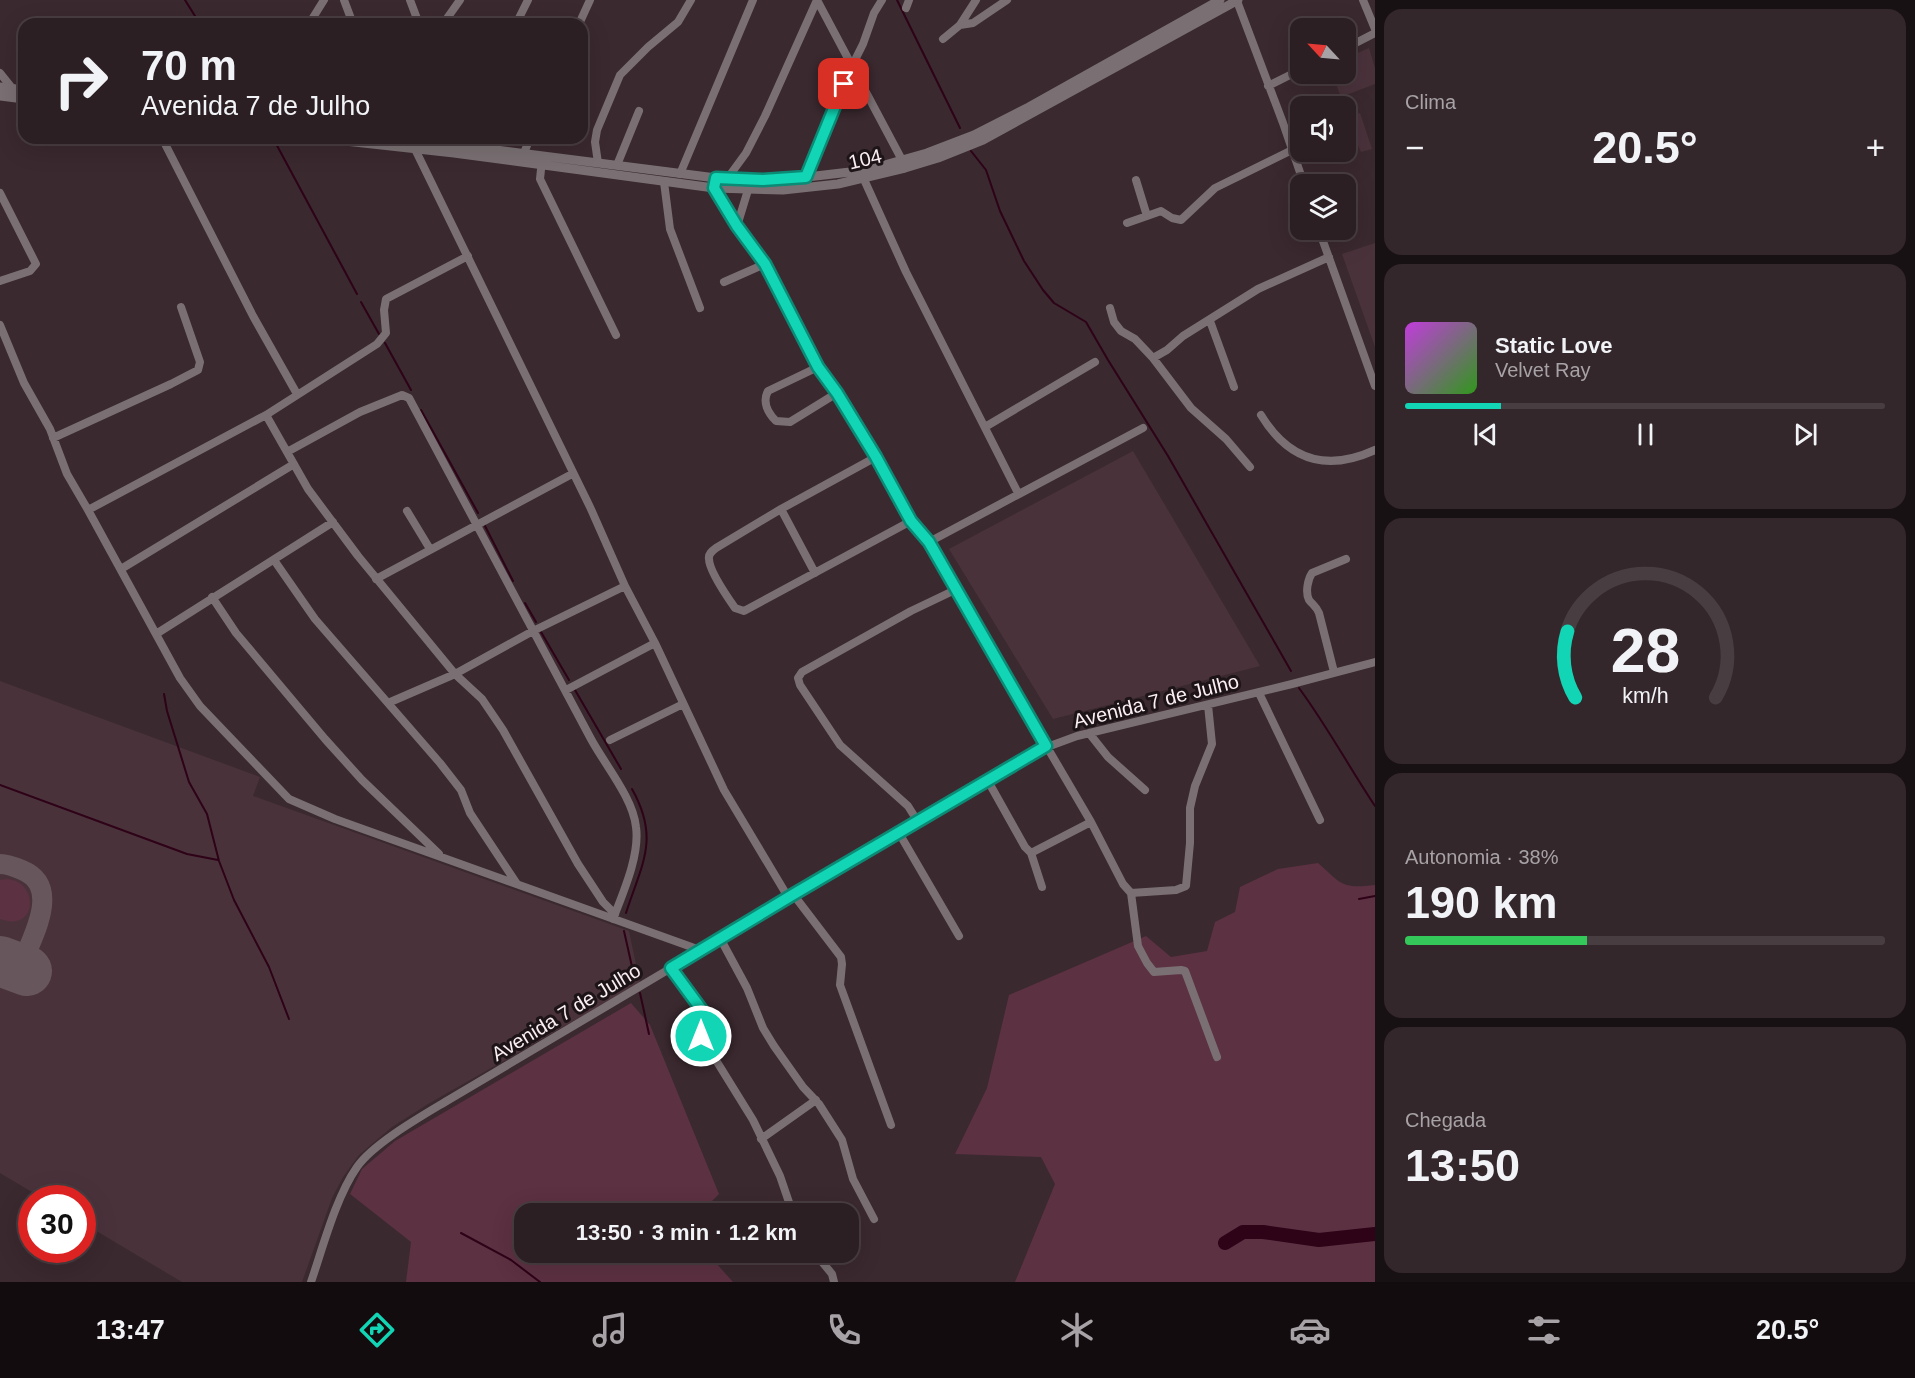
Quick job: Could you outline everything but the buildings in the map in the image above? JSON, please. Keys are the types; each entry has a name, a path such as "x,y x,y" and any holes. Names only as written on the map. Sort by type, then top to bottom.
{"street":[{"path":"313,18 324,0"},
{"path":"344,0 351,18"},
{"path":"410,0 417,18"},
{"path":"447,18 460,0"},
{"path":"519,18 528,0"},
{"path":"582,18 590,0"},
{"path":"598,163 595,142 597,130 620,75 678,22 691,0"},
{"path":"680,174 753,0"},
{"path":"817,0 902,160"},
{"path":"727,179 746,153 765,116 817,0"},
{"path":"806,177 874,13 882,0"},
{"path":"943,39 960,25 976,0"},
{"path":"960,25 973,23 1007,0"},
{"path":"1019,116 1220,0"},
{"path":"1237,0 1290,145"},
{"name":"104","path":"371,144 542,161 663,182 715,183 748,190 812,188 862,174 916,165 970,142 1237,0"},
{"path":"1363,0 1375,29"},
{"path":"1356,43 1375,33"},
{"path":"0,73 12,88"},
{"path":"1268,86 1290,75"},
{"path":"0,87 18,89"},
{"path":"0,96 18,98"},
{"path":"617,165 639,111"},
{"path":"487,144 524,153 542,161 617,165 680,174 715,183 727,179 763,180 862,174 902,160 970,142"},
{"path":"165,144 253,316 297,394"},
{"path":"411,144 416,149 513,354 590,507 625,586 655,643 724,790 791,896 841,957 840,984 891,1125"},
{"path":"524,153 528,144"},
{"path":"1127,223 1161,211 1172,218 1181,220 1215,188 1290,151"},
{"path":"542,161 540,179 616,335"},
{"path":"862,174 906,272 1018,493"},
{"path":"1136,180 1147,216"},
{"path":"663,182 670,229 700,308"},
{"path":"715,183 737,226 765,264 818,367 837,393 876,457 911,521 929,542 1091,822 1123,884 1131,893 1140,951 1154,972 1181,970 1186,973 1217,1057"},
{"path":"737,226 748,190"},
{"path":"0,193 36,264 30,271 0,281"},
{"path":"1323,240 1375,386"},
{"path":"88,510 266,415 377,344 387,329 384,310 387,298 468,256"},
{"path":"1153,358 1167,350 1183,336 1275,280 1329,257"},
{"path":"724,282 765,264"},
{"path":"53,438 198,370 200,362 181,307"},
{"path":"1110,308 1114,322 1121,331 1135,339 1153,358 1191,408 1205,423 1226,439 1250,467"},
{"path":"1210,321 1234,387"},
{"path":"0,325 24,383 53,438 68,474 180,678 200,706 289,799 335,819 614,917 700,950"},
{"path":"985,427 1095,362"},
{"path":"818,367 768,391 765,402 771,416 776,422 790,422 837,393"},
{"path":"287,452 360,412 398,396 406,395 632,811 637,837 629,875 614,917"},
{"path":"266,415 308,489 376,579 455,674 483,699 578,864 614,917"},
{"path":"1261,415 1268,427 1283,442 1308,458 1338,462 1356,459 1375,450"},
{"path":"929,542 1143,428"},
{"path":"876,457 781,509 711,551 708,557 710,566 731,603 739,611 744,611 911,521"},
{"path":"121,569 294,464"},
{"path":"376,579 572,474"},
{"path":"781,509 815,573"},
{"path":"407,512 429,549"},
{"path":"156,634 333,522"},
{"path":"1334,672 1316,606 1310,600 1307,592 1309,576 1312,573 1346,559"},
{"path":"274,560 315,619 440,763 460,790 470,813 517,884"},
{"path":"388,703 455,674 533,631 625,586"},
{"path":"918,822 908,806 835,740 798,678 802,672 911,610 955,590"},
{"path":"212,597 241,640 325,739 362,780 441,856"},
{"path":"566,690 655,643"},
{"name":"Avenida 7 de Julho","path":"311,1282 343,1192 357,1166 369,1154 412,1122 1046,746 1089,733 1259,693 1375,662"},
{"path":"1259,693 1320,820"},
{"path":"610,740 683,704"},
{"path":"1131,893 1176,890 1186,886 1190,808 1195,786 1212,744 1208,705"},
{"path":"1089,733 1108,758 1145,790"},
{"path":"988,781 1025,847 1031,853 1042,887"},
{"path":"1031,853 1091,822"},
{"path":"899,833 959,936"},
{"path":"720,938 747,988 769,1037 803,1087 816,1100 842,1140 853,1179 874,1219"},
{"path":"671,968 701,1007 705,1016 701,1036 753,1120 780,1176 789,1203"},
{"path":"761,1139 816,1100"},
{"path":"823,1263 832,1274 834,1282"}],"shaded area":[{"path":"1369,48 1375,68 1375,84 1341,96 1336,84 1356,84 1356,54"},
{"path":"1360,113 1372,149 1361,152 1356,141 1356,114"},
{"path":"1375,243 1375,347 1342,254"},
{"path":"1133,451 1260,666 1053,719 949,549"},
{"path":"0,681 260,777 253,796 629,931 640,983 428,1104 392,1127 359,1155 343,1177 332,1198 302,1282 182,1282 96,1231 96,1185 20,1185 0,1173"},
{"path":"1318,863 1332,876 1348,885 1375,885 1375,1282 1015,1282 1055,1184 1041,1157 955,1154 987,1088 1009,995 1146,936 1171,957 1207,951 1215,922 1235,912 1240,887 1278,869"},
{"path":"8,879 18,882 25,889 30,906 27,914 21,919 12,921 0,919 0,880"},
{"path":"631,1003 650,1025 719,1194 710,1203 514,1203 514,1263 716,1263 733,1282 406,1282 411,1242 350,1194 362,1169 395,1141"}],"waterway":[{"path":"185,0 196,18"},
{"path":"897,0 960,128"},
{"path":"276,144 357,294"},
{"path":"971,151 986,170 1000,211 1024,261 1054,303 1086,322 1168,456 1291,671"},
{"path":"361,302 379,334"},
{"path":"385,343 411,390"},
{"path":"421,410 478,513"},
{"path":"484,524 513,581"},
{"path":"525,603 536,622"},
{"path":"541,632 569,680"},
{"path":"1299,688 1375,806"},
{"path":"575,690 621,769"},
{"path":"164,694 189,782 207,814 219,861 234,900 269,967 289,1019"},
{"path":"0,785 187,854 218,860"},
{"path":"626,913 646,851 647,837 645,822 632,789"},
{"path":"1359,899 1375,896"},
{"path":"624,931 635,980"},
{"path":"640,993 649,1034"},
{"path":"1225,1243 1243,1232 1263,1232 1319,1240 1375,1234"},
{"path":"461,1233 511,1260 540,1282"}],"taxiway":[{"path":"0,864 22,870 34,878 41,888 40,914 20,968"}],"runway":[{"path":"0,961 27,971"}],"route":[{"path":"701,1036 704,1013 671,968 1046,746 929,542 911,521 876,457 837,393 818,367 765,264 737,226 714,188 716,178 763,180 806,177 844,84"}]}
